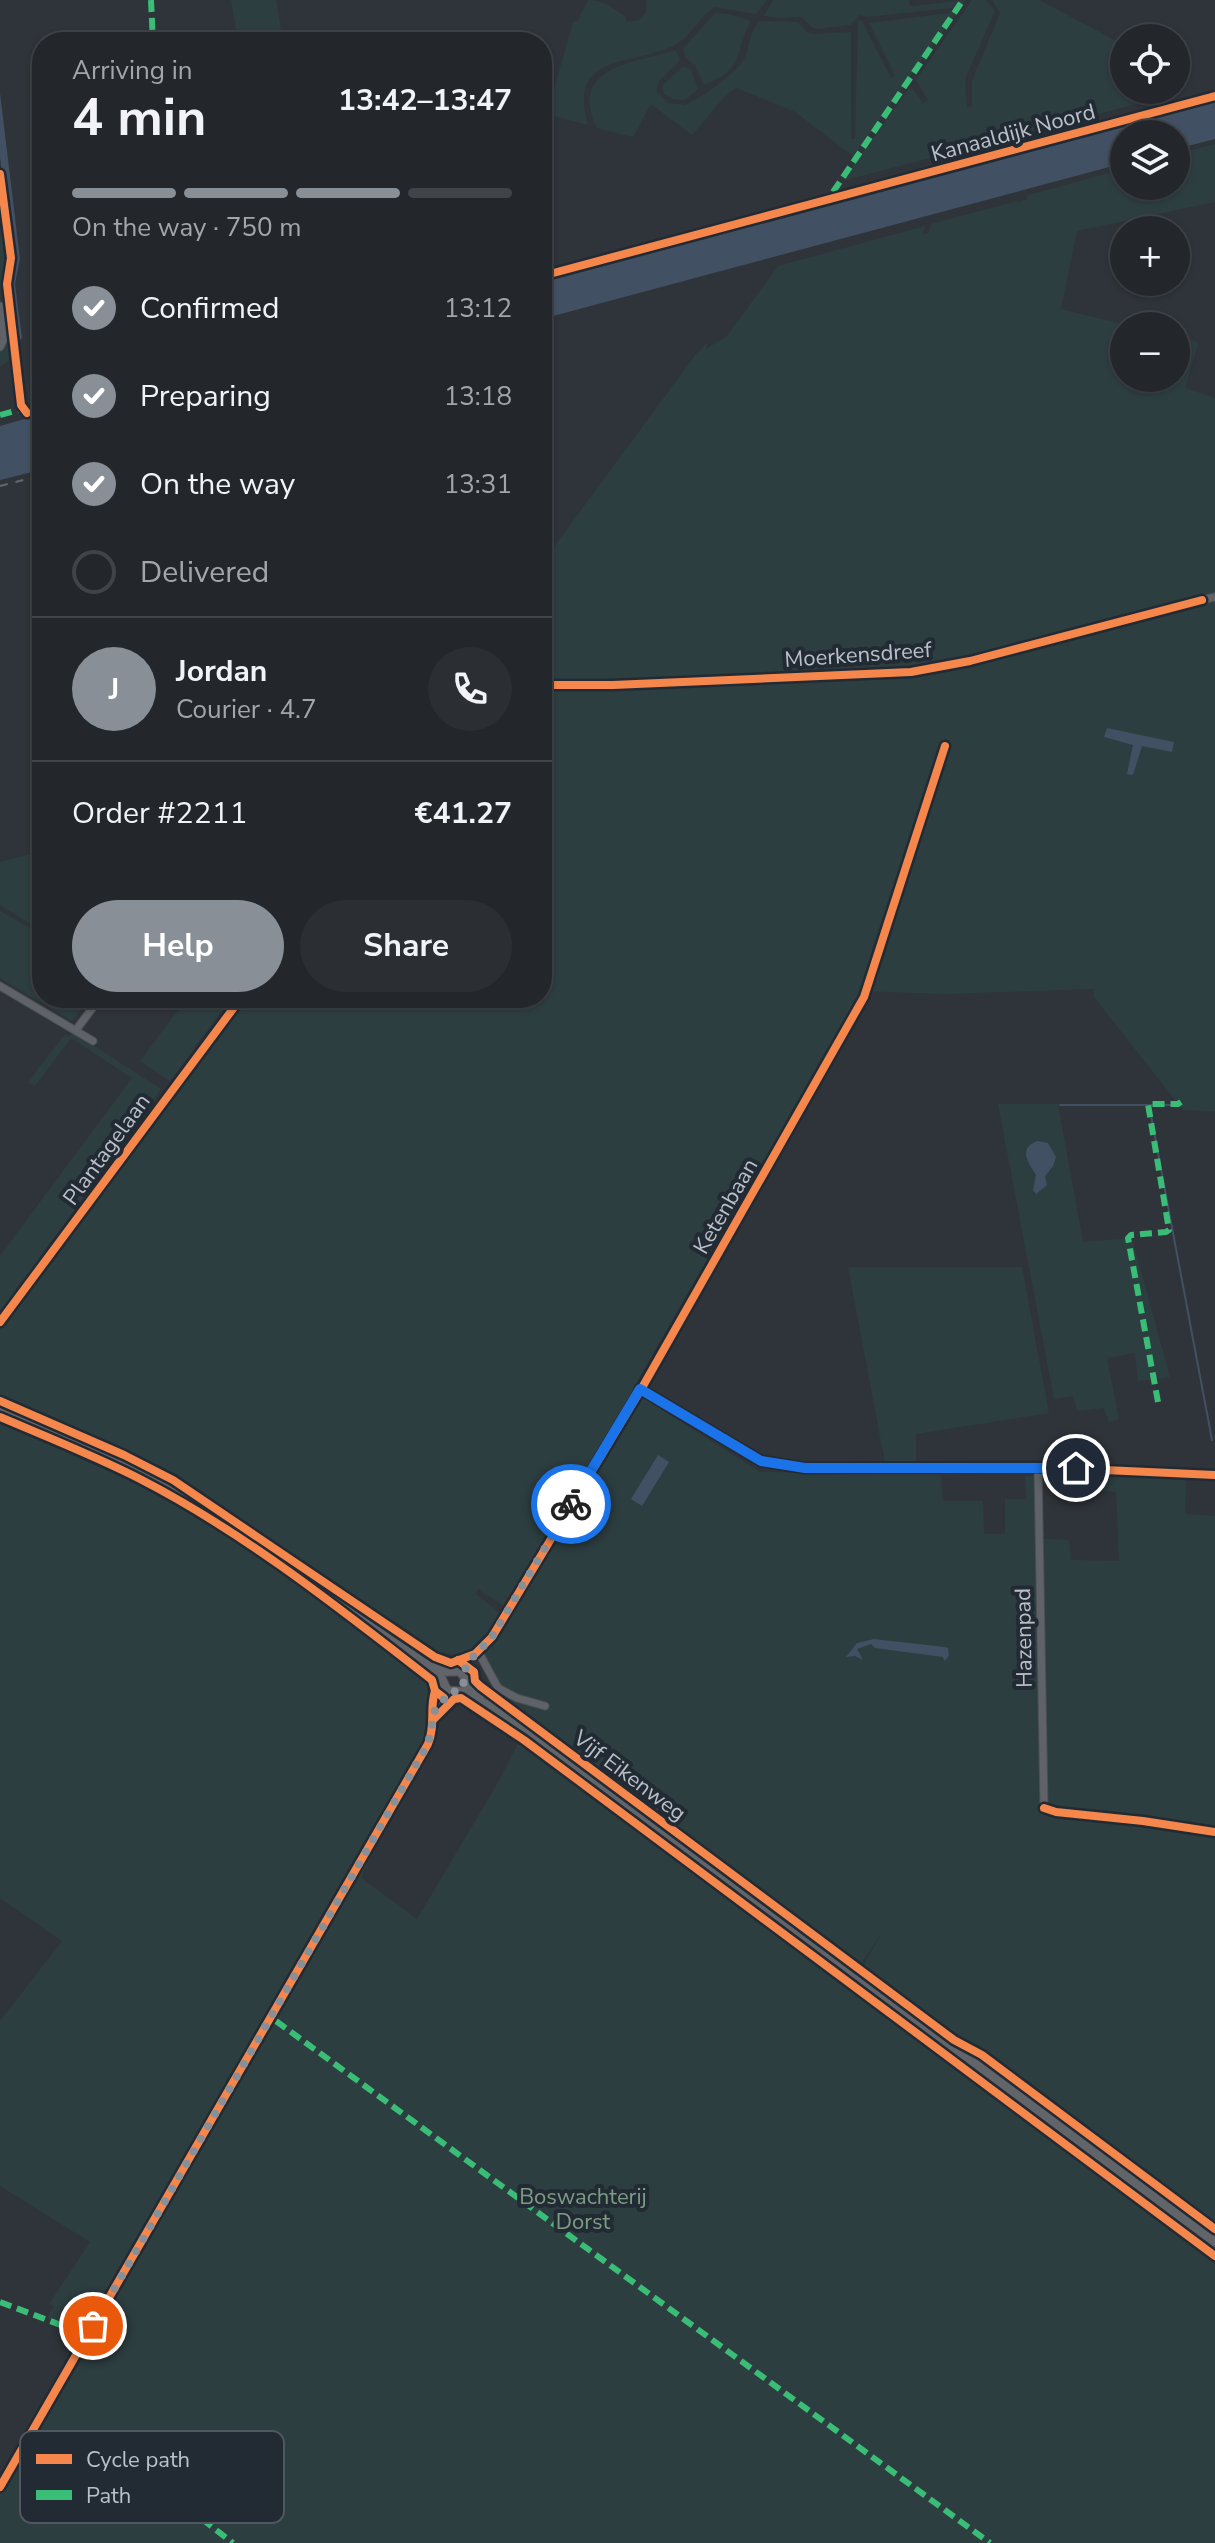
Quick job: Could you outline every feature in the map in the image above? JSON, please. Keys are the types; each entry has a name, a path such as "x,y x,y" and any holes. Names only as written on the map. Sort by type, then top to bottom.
{"main road":[{"name":"Vijf Eikenweg","path":"0,1409 104,1454 174,1490 255,1542 566,1760 1215,2242"}],"street":[{"path":"0,306 4,339 0,347"},
{"path":"1202,600 1215,597"},
{"path":"0,986 32,1005"},
{"path":"38,1008 93,1041"},
{"path":"76,1030 92,1008"},
{"path":"32,2431 428,1744 435,1710 453,1681 492,1637 640,1389 761,1461 774,1465 805,1468 1038,1467 1215,1475"},
{"name":"Hazenpad","path":"1038,1467 1044,1808"},
{"path":"477,1652 498,1688 517,1698 545,1706"},
{"path":"0,2487 20,2452"}],"green space":[{"path":"231,0 276,0 281,32 236,32"},
{"path":"588,0 612,7 625,16 627,22 640,20 646,11 646,0 767,0 756,14 714,7 678,43 596,72 587,84 584,101 588,125 552,115 552,96 573,22 577,22"},
{"path":"773,0 909,0 912,6 965,0 961,7 867,17 860,15 850,25 817,29 802,17 764,16"},
{"path":"972,0 985,0 995,11 965,79 967,108 972,106 972,81 1000,13 992,0 1039,0 1110,38 1110,104 1136,104 842,181 911,86 923,103 928,100 916,80"},
{"path":"957,12 853,156 795,112 737,88 726,95 692,135 651,104 633,137 597,128 590,107 591,91 598,80 610,71 676,50 680,60 659,81 656,91 668,103 685,105 735,70 745,57 759,21 798,22 808,33 851,32 851,139 855,139 858,21 862,21 891,78 895,75 869,23"},
{"path":"715,13 751,21 733,66 718,79 704,85 683,49"},
{"path":"683,66 691,70 698,89 685,100 672,99 664,94 662,86"},
{"name":"Boswachterij Dorst","path":"1215,144 1215,202 1148,216 1110,216 1110,224 1077,231 1061,309 1110,321 1110,392 1190,390 1215,398 1215,1111 1183,1110 1094,997 1094,989 945,994 861,991 632,1393 505,1607 478,1589 476,1594 501,1614 491,1630 471,1650 462,1654 443,1652 423,1674 434,1688 428,1736 361,1878 417,1919 500,1779 520,1739 852,1987 854,1983 567,1770 469,1702 471,1699 479,1703 542,1746 856,1979 882,1932 862,1963 495,1691 485,1655 640,1396 760,1472 941,1475 943,1501 983,1501 984,1534 1005,1534 1005,1499 1026,1499 1025,1476 1034,1476 1040,1801 1043,1539 1069,1540 1071,1560 1119,1561 1116,1492 1072,1489 1062,1476 1186,1478 1185,1514 1215,1516 1215,2543 0,2543 0,2494 20,2460 20,2523 284,2523 284,2431 38,2431 100,2326 89,2321 83,2331 47,2318 54,2306 49,2304 90,2242 0,2186 0,2021 62,1941 0,1898 0,1323 35,1282 232,1008 552,1008 552,549 696,354 708,342 706,349 727,336 778,266 925,226 923,234 929,233 931,224 1017,203 1026,200 1028,195 1110,173 1110,200 1190,200 1190,150"},
{"path":"0,236 7,237 10,262 6,284 14,358 0,366 0,351 6,339 0,283"},
{"name":"Boswachterij Dorst","path":"1190,340 1198,344 1190,371"},
{"path":"32,854 32,925 0,905 0,862"},
{"path":"0,911 32,930 32,997 0,978"},
{"path":"50,1008 82,1008 72,1021"},
{"path":"180,1008 224,1008 170,1081 140,1061"},
{"path":"73,1032 161,1089 0,1313 0,1256 132,1078 71,1038 35,1086 28,1082 65,1034 69,1037"},
{"path":"998,1104 1058,1104 1083,1242 1132,1238 1170,1377 1138,1381 1135,1353 1107,1358 1119,1419 1109,1422 1104,1408 1077,1411 1073,1396 1054,1399"},
{"path":"848,1267 1022,1267 1049,1413 916,1434 916,1463 885,1463"}],"water":[{"path":"0,93 20,259 15,284 22,338 19,341 16,339 9,282 13,257 0,157"},
{"path":"1215,99 1215,139 1190,145 1190,120 1136,120"},
{"path":"1110,127 1110,167 552,316 552,276"},
{"path":"32,417 32,472 0,480 0,426"},
{"path":"1107,728 1174,742 1172,752 1142,746 1133,775 1127,774 1133,745 1104,737"},
{"path":"1037,1141 1048,1143 1056,1157 1045,1176 1047,1185 1036,1194 1033,1190 1036,1175 1026,1152"},
{"path":"658,1455 669,1462 642,1506 631,1499"},
{"path":"874,1639 944,1647 948,1648 949,1656 944,1661 943,1657 875,1648 871,1644 857,1649 863,1660 855,1656 846,1657 857,1643"}],"waterway":[{"path":"1060,1105 1178,1105"},
{"path":"1149,1105 1212,1440"}],"railway":[{"path":"0,486 32,478"}],"marked path":[{"path":"151,0 153,32"},
{"path":"833,192 963,0"},
{"path":"0,415 32,407"},
{"path":"1158,1402 1128,1238 1169,1230 1148,1104 1181,1102"},
{"path":"276,2021 990,2543"},
{"path":"0,2302 87,2335"},
{"path":"207,2523 233,2543"}],"cycle path":[{"name":"Kanaaldijk Noord","path":"552,273 1215,96"},
{"path":"0,174 11,258 7,284 21,405 27,413"},
{"name":"Moerkensdreef","path":"552,685 911,672 970,661 1202,600"},
{"name":"Ketenbaan","path":"0,1401 173,1480 435,1657 451,1663 475,1654 492,1637 643,1386 864,997 945,746"},
{"name":"Plantagelaan","path":"0,1322 234,1008"},
{"path":"640,1389 761,1461 805,1468 1038,1467 1215,1475"},
{"path":"0,1417 123,1471 217,1523 362,1626 432,1680 435,1691 444,1698"},
{"path":"458,1660 474,1672 475,1681 480,1686 954,2040 982,2055 1215,2229"},
{"path":"32,2431 428,1744 435,1691"},
{"path":"434,1719 454,1699 461,1698 524,1740 1215,2256"},
{"path":"1044,1808 1215,1832"},
{"path":"0,2487 20,2452"}],"way so far":[{"path":"93,2326 428,1744 435,1710 450,1692 463,1687 467,1667 492,1637 571,1504"}],"route":[{"path":"571,1504 640,1389 761,1461 774,1465 805,1468 1076,1468"}]}
